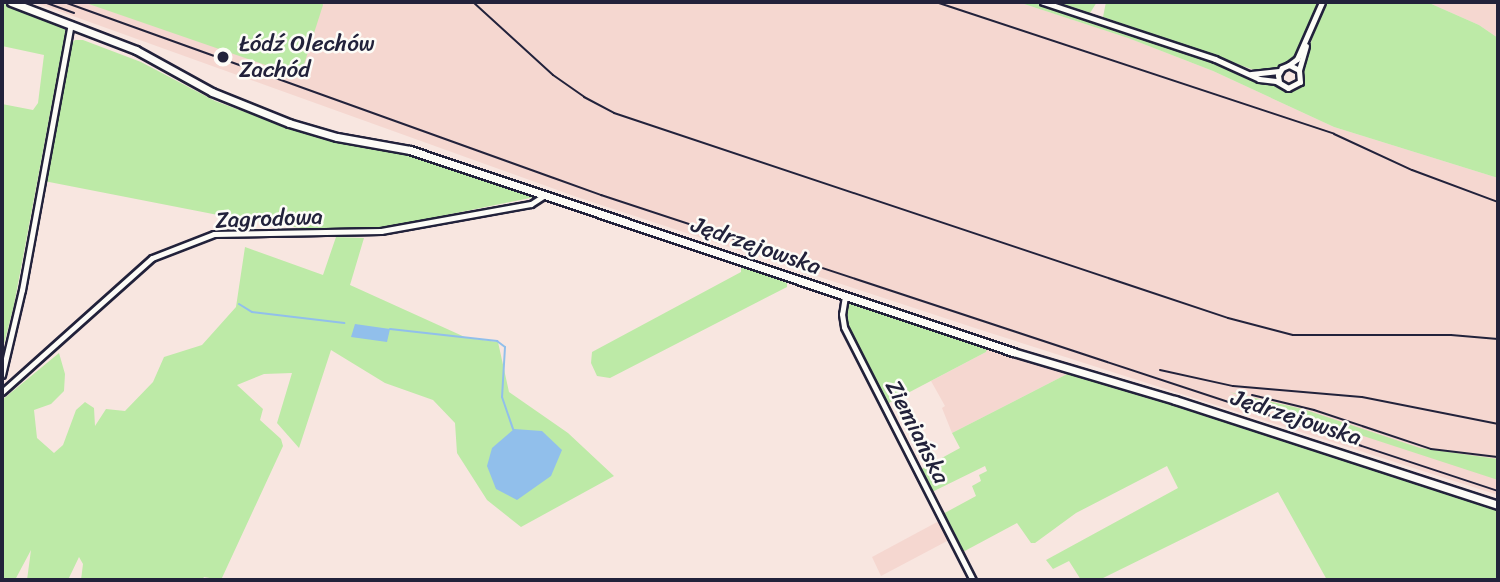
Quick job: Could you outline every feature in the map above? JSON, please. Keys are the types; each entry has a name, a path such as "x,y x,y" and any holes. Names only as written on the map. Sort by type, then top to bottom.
{"street":[{"name":"Jędrzejowska","path":"11,2 145,54 212,92 289,123 337,137 410,150 845,296 1498,505"},
{"path":"1043,2 1214,59 1259,79 1279,82 1287,88 1296,87 1301,78 1299,70 1310,32"},
{"path":"1248,74 1273,74 1297,59 1322,2"},
{"path":"2,376 22,290 71,24"},
{"path":"1289,65 1299,70"},
{"path":"1279,82 1280,71"},
{"name":"Zagrodowa","path":"2,392 152,258 215,234 381,232 531,204 545,195"},
{"name":"Ziemiańska","path":"845,296 842,314 844,327 973,580"}],"shaded area":[{"path":"34,2 1018,2 1128,38 1213,71 1334,127 1498,178 1498,495 984,331 577,197"},
{"path":"1427,2 1498,2 1498,38 1479,25"},
{"path":"988,347 1071,372 952,433 942,408 945,406 931,381 986,352"},
{"path":"939,521 949,540 881,576 872,557"}],"green space":[{"path":"3,2 60,24 65,27 65,34 14,305 2,352 2,104 33,110 38,103 44,55 2,46"},
{"path":"83,2 322,2 323,5 300,77"},
{"path":"1018,2 1034,2 1275,82 1289,91 1297,89 1303,82 1302,68 1325,2 1427,2 1479,25 1498,38 1498,178 1334,127 1213,71 1128,38"},
{"path":"1057,2 1097,2 1090,13"},
{"path":"1106,2 1318,2 1294,57 1274,70 1257,71 1103,17"},
{"path":"75,40 83,40 141,62 215,101 302,133 423,158 535,197 373,230 307,229 218,215 44,181 71,44"},
{"path":"336,237 364,238 350,285 467,338 498,342 509,392 568,433 614,476 521,527 487,500 457,453 455,423 433,400 385,383 331,350 299,448 277,423 292,373 264,374 237,385 263,409 260,420 281,439 283,446 221,580 204,577 202,580 81,580 83,564 79,557 68,580 27,580 31,550 15,580 2,580 2,400 59,353 65,374 64,391 51,404 34,410 37,438 54,453 63,445 76,410 85,402 94,408 95,426 106,409 125,411 153,382 164,357 202,345 236,307 245,247 323,275"},
{"path":"741,266 787,283 787,287 610,378 597,376 591,363 592,352 741,272"},
{"path":"846,302 854,302 988,347 986,352 885,405 846,326"},
{"path":"1071,372 1498,507 1498,580 1327,580 1278,492 1099,580 1081,580 1069,561 1053,569 1046,560 1178,488 1167,466 1076,513 1035,543 1031,543 1017,523 961,553 941,515 976,496 972,486 981,481 979,475 987,471 985,466 930,493 918,471 960,448 952,433"},
{"path":"1229,392 1303,409 1420,448 1498,459 1498,480"}],"water":[{"path":"355,324 390,329 387,342 351,337"},
{"path":"514,429 542,431 562,450 551,476 517,500 496,489 487,466 492,448"}],"waterway":[{"path":"239,304 252,312 344,323"},
{"path":"390,329 497,341 505,347 502,397 513,429"}],"railway":[{"path":"44,2 74,13"},
{"path":"64,2 601,195 1498,491"},
{"path":"473,2 553,75 584,97 614,113 1228,318 1293,335 1451,335 1498,339"},
{"path":"936,2 1334,134 1412,170 1498,202"},
{"path":"1160,370 1233,386 1362,397 1498,424"},
{"path":"1252,395 1314,410 1431,449 1498,457"}],"place":[{"name":"Łódź Olechów Zachód","path":"223,57"}]}
